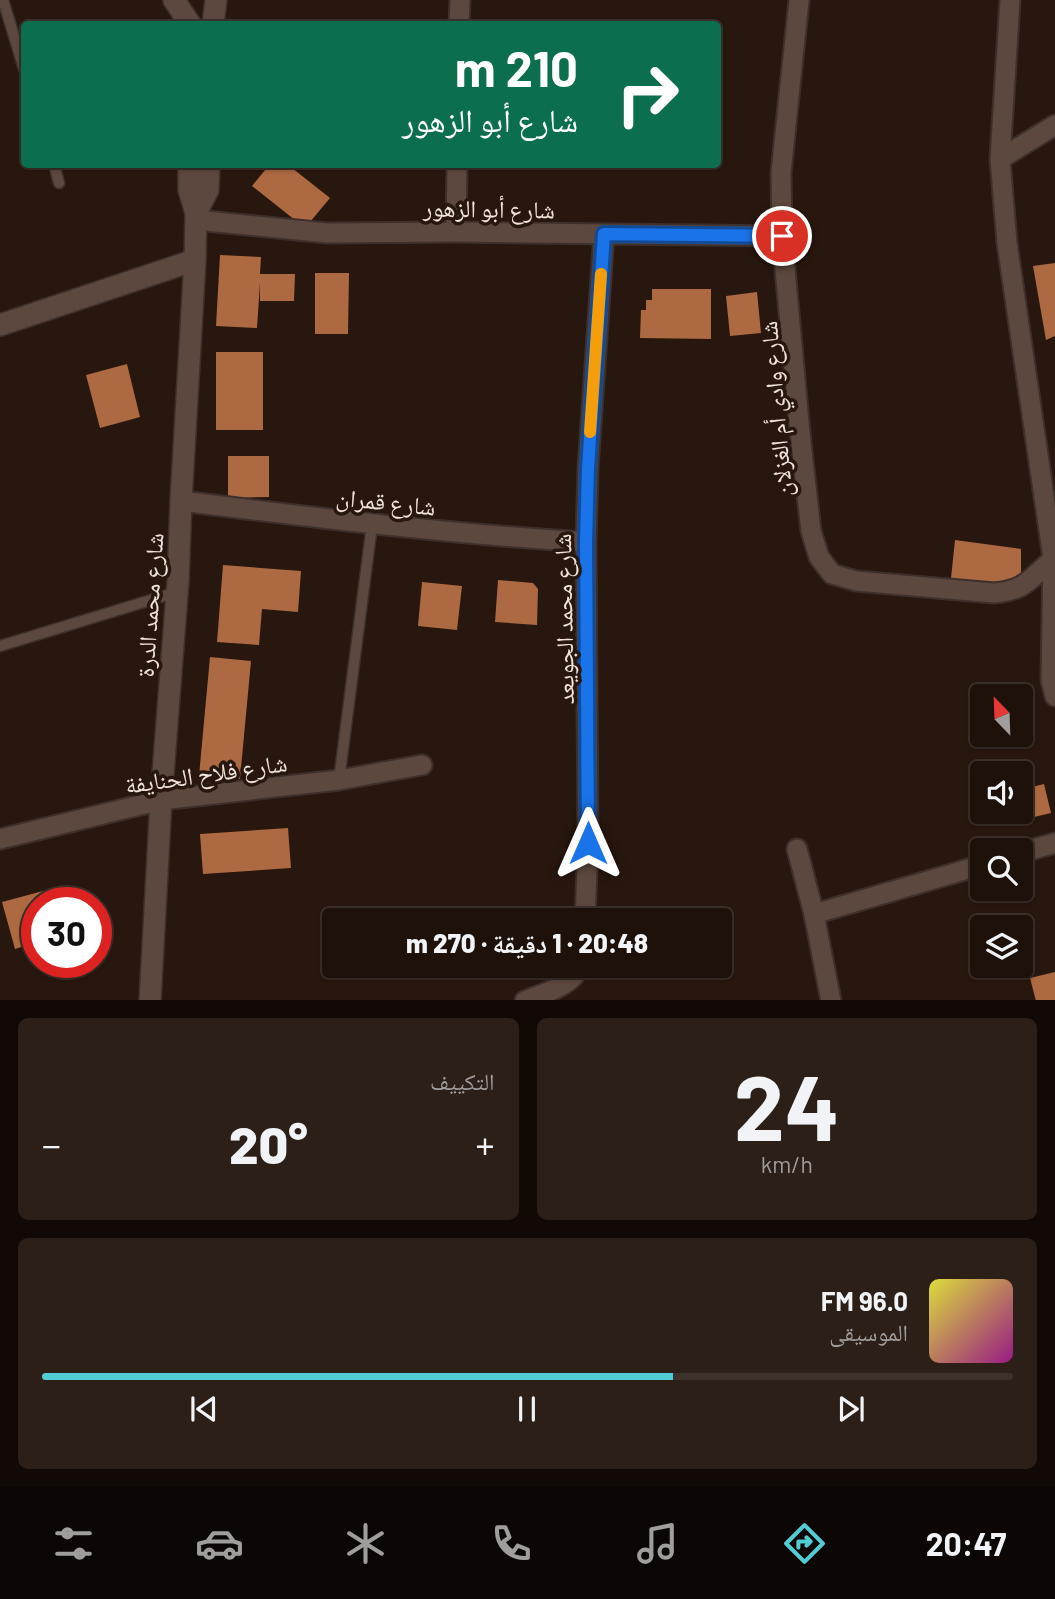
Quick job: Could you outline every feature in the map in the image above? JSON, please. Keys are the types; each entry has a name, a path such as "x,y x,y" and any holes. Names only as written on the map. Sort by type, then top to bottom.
{"street":[{"path":"174,0 190,21"},
{"path":"192,21 196,0"},
{"path":"213,21 216,0"},
{"path":"459,21 460,0"},
{"name":"شارع وادي أم الغزلان","path":"799,0 781,173 782,236 811,531 818,557 832,574 856,581 993,593 1009,592 1027,584 1054,558"},
{"path":"1010,0 1000,159 1007,243 1054,558 1051,680 1055,696"},
{"path":"1000,159 1055,125"},
{"name":"شارع محمد الدرة","path":"150,1000 161,800 177,592 195,260 196,216 190,190 189,168"},
{"name":"شارع محمد الدرة","path":"196,216 208,190 209,168"},
{"path":"456,232 457,168"},
{"name":"شارع أبو الزهور","path":"196,216 327,233 782,236"},
{"name":"شارع محمد الجويعد","path":"585,908 588,830 588,468 604,234"},
{"path":"0,325 195,260"},
{"name":"شارع قمران","path":"181,501 372,525 586,542"},
{"name":"شارع فلاح الحنايفة","path":"0,839 161,800 339,780 422,765"},
{"path":"1033,849 1055,843"},
{"path":"797,849 814,914 831,1000"},
{"path":"814,914 970,868"},
{"path":"525,1000 563,985 571,978"}],"lane":[{"path":"3,0 21,59"},
{"path":"55,168 59,183"},
{"path":"339,780 372,525"},
{"path":"0,646 177,592"}],"building":[{"path":"267,168 292,168 330,198 305,228 252,186"},
{"path":"220,255 261,257 260,274 295,274 294,301 260,301 260,283 257,328 216,326"},
{"path":"1055,263 1055,336 1046,340 1033,266"},
{"path":"315,273 349,273 348,334 315,334"},
{"path":"652,289 711,289 711,339 640,338 641,310 646,310 646,300 652,300"},
{"path":"757,292 761,333 730,336 726,296"},
{"path":"216,352 263,352 263,430 216,430"},
{"path":"127,364 140,417 100,428 86,375"},
{"path":"228,456 269,456 269,497 228,498"},
{"path":"955,540 1021,549 1021,575 1014,582 1005,585 951,578"},
{"path":"223,565 301,571 298,612 262,609 259,645 217,642"},
{"path":"498,580 533,583 538,589 537,625 495,622"},
{"path":"422,582 462,586 457,630 418,626"},
{"path":"210,657 251,661 240,779 199,776"},
{"path":"1044,784 1051,813 1033,817 1033,787"},
{"path":"288,828 291,868 203,874 200,834"},
{"path":"21,897 21,947 15,949 2,902"},
{"path":"1055,972 1055,1000 1036,1000 1030,978"}],"slow traffic":[{"path":"590,432 601,274"}],"route":[{"path":"588,843 586,542 588,468 604,234 782,236"}]}
